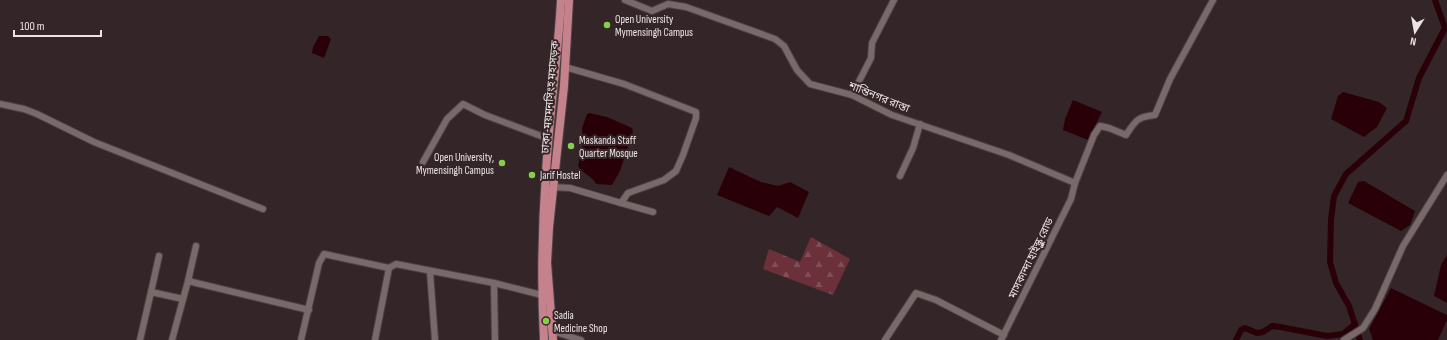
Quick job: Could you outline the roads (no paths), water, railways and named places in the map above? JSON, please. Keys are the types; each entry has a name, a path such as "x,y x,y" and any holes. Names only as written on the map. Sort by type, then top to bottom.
{"main road":[{"name":"ঢাকা-ময়মনসিংহ মহাসড়ক","path":"544,340 542,295 545,178 559,42 561,0"},
{"name":"ঢাকা-ময়মনসিংহ মহাসড়ক","path":"552,336 547,263 552,187 565,67 569,0"}],"street":[{"name":"শান্তিনগর রাস্তা","path":"625,0 652,11 668,4 679,3 686,7 775,39 784,46 797,70 810,84 852,95 892,115 1009,155 1075,183"},
{"path":"852,95 871,58 872,43 894,0"},
{"name":"মাসকান্দা হাইস্কুল রোড","path":"1003,337 1071,198 1075,183 1094,135 1100,126 1126,135 1136,120 1144,116 1155,115 1170,80 1213,0"},
{"path":"565,67 624,84 696,112 696,118 690,136 676,171 664,180 628,193 621,203"},
{"path":"0,104 24,109 37,114 94,142 263,209"},
{"path":"423,162 447,119 463,104 485,115 549,139"},
{"path":"900,176 913,148 920,124"},
{"path":"1344,340 1363,328 1386,287 1403,246 1447,175"},
{"path":"552,187 570,188 653,212"},
{"path":"172,340 196,246"},
{"path":"301,340 319,263 324,254 389,268 396,264 542,295"},
{"path":"140,340 159,256"},
{"path":"375,340 389,268"},
{"path":"430,272 435,340"},
{"path":"188,281 309,310"},
{"path":"494,284 495,340"},
{"path":"151,292 183,299"},
{"path":"885,340 916,293 936,300 1003,337"},
{"path":"552,336 581,340"}],"waterway":[{"path":"1360,340 1349,306 1336,283 1330,262 1331,219 1334,196 1346,174 1406,121 1419,78 1445,28 1435,0"},
{"path":"1236,340 1241,330 1245,328 1257,333 1263,332 1272,326 1327,336 1343,334 1355,324"}],"place":[{"name":"Open University Mymensingh Campus","path":"607,25"},
{"name":"Maskanda Staff Quarter Mosque","path":"571,146"},
{"name":"Open University, Mymensingh Campus","path":"502,163"},
{"name":"Jarif Hostel","path":"532,175"},
{"name":"Sadia Medicine Shop","path":"546,321"}]}
